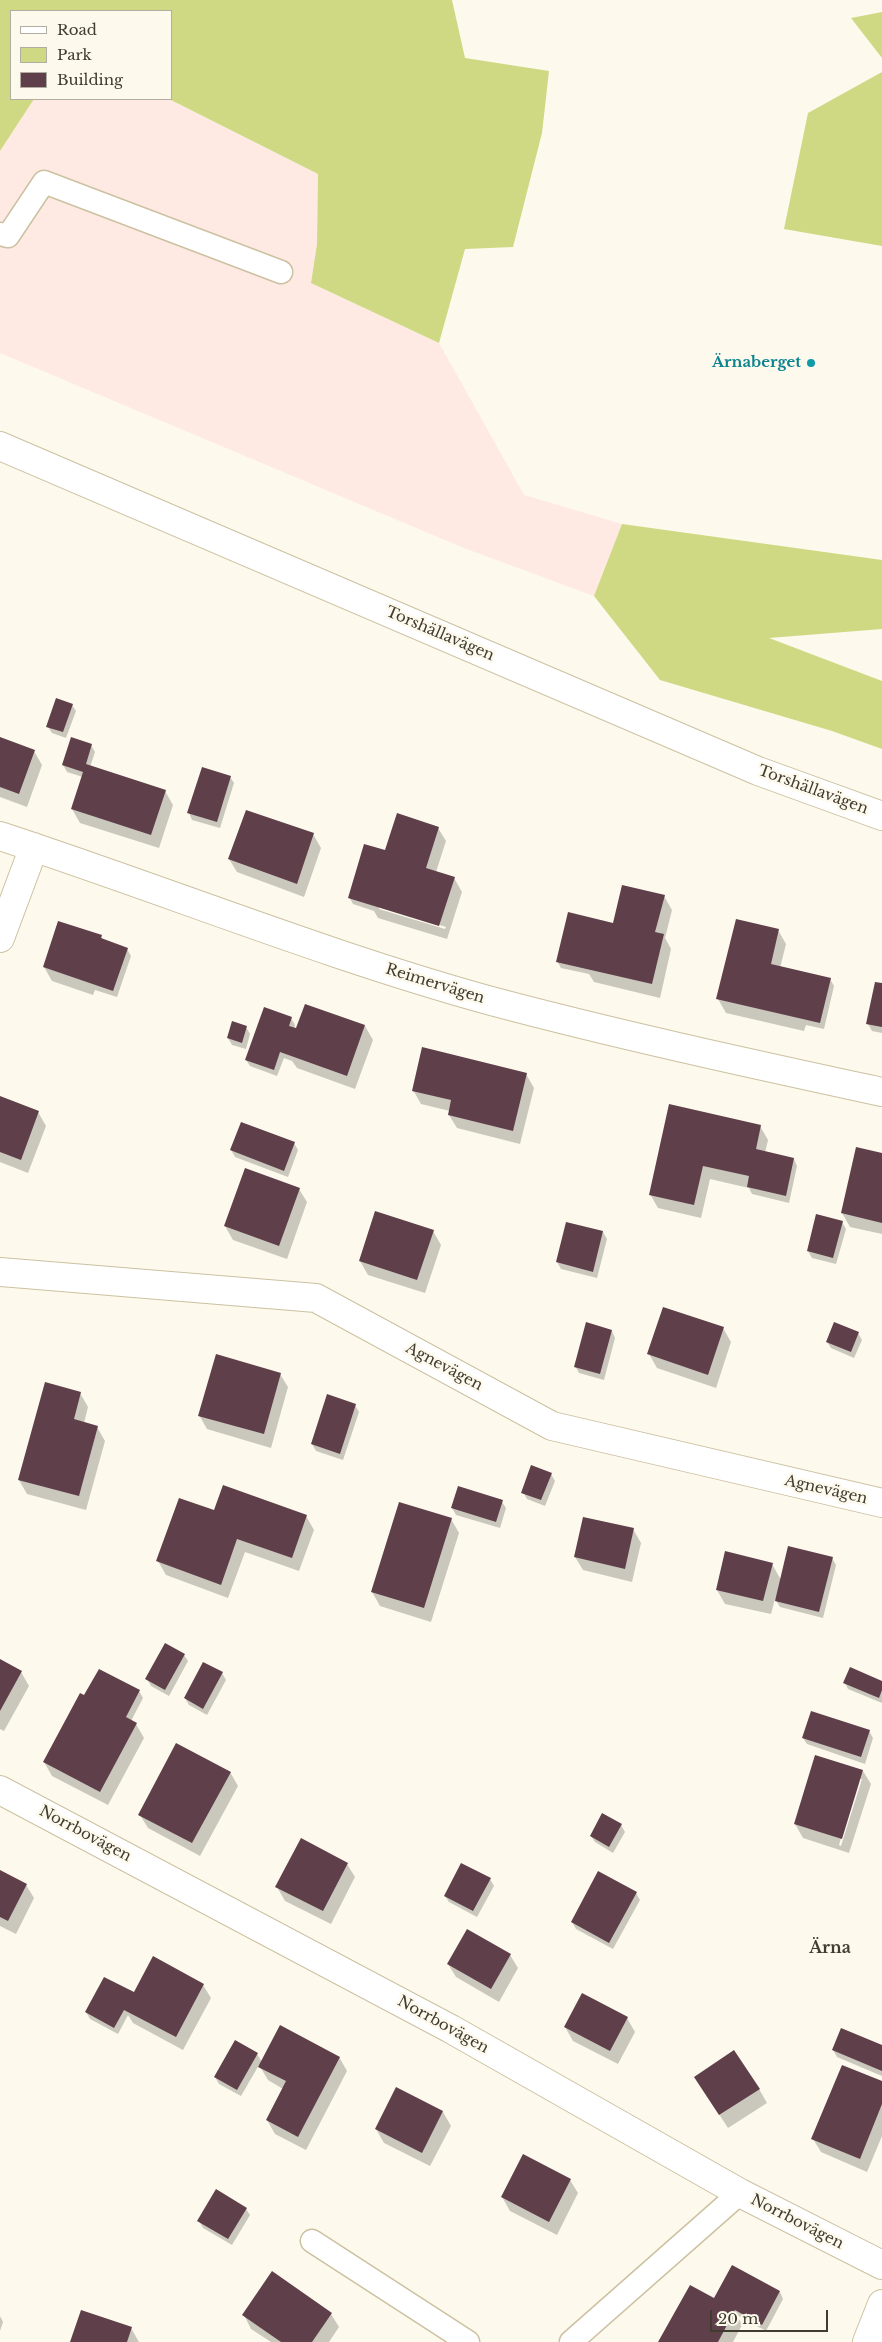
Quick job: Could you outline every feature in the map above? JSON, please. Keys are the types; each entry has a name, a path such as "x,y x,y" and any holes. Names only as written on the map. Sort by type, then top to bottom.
{"street":[{"name":"Torshällavägen","path":"0,446 758,771 882,816"},
{"name":"Reimervägen","path":"0,836 368,963 494,1002 747,1063 882,1092"},
{"path":"0,938 34,847"},
{"name":"Agnevägen","path":"0,1272 316,1298 552,1426 882,1503"},
{"name":"Norrbovägen","path":"0,1790 451,2028 740,2193 882,2265"},
{"path":"867,2342 882,2304"}],"lane":[{"path":"0,234 8,236 44,182 281,272"},
{"path":"570,2342 740,2193"},
{"path":"312,2241 468,2342"}],"shaded area":[{"path":"33,100 171,100 318,174 317,244 311,283 439,343 524,495 622,524 594,596 464,548 0,353 0,151"}],"green space":[{"path":"0,0 452,0 465,58 549,71 542,133 513,247 465,249 439,343 311,283 317,244 318,174 171,100 172,10 10,10 10,100 33,100 0,151"},
{"path":"882,12 882,58 851,18"},
{"path":"882,72 882,246 784,229 808,113"},
{"path":"622,524 882,560 882,629 769,638 882,681 882,749 832,731 660,680 594,596"}],"building":[{"path":"56,698 73,704 63,732 46,727"},
{"path":"0,737 35,750 19,794 0,787"},
{"path":"71,737 92,744 86,764 166,790 151,835 71,809 83,772 62,765"},
{"path":"202,767 231,776 217,822 187,813"},
{"path":"246,810 314,833 297,884 228,859"},
{"path":"397,813 439,827 426,868 455,877 439,926 348,898 364,844 385,850"},
{"path":"622,885 665,895 655,932 664,934 652,984 556,962 568,912 613,923"},
{"path":"736,919 779,929 771,964 831,978 820,1023 716,999"},
{"path":"58,921 102,935 101,938 128,948 113,991 43,967"},
{"path":"875,982 882,983 882,1027 866,1024"},
{"path":"305,1004 365,1025 347,1076 280,1052 274,1070 245,1060 264,1007 292,1017 289,1026 296,1028"},
{"path":"232,1021 247,1026 242,1043 227,1038"},
{"path":"422,1047 527,1073 513,1131 448,1115 451,1100 412,1091"},
{"path":"0,1096 39,1111 21,1160 0,1152"},
{"path":"669,1104 761,1125 756,1149 794,1158 786,1196 747,1187 749,1176 703,1166 694,1205 649,1195"},
{"path":"241,1122 295,1142 284,1171 230,1150"},
{"path":"856,1147 882,1153 882,1223 841,1213"},
{"path":"245,1168 300,1188 279,1246 224,1226"},
{"path":"375,1211 434,1230 417,1280 359,1261"},
{"path":"816,1214 843,1221 833,1258 807,1251"},
{"path":"566,1222 603,1231 593,1272 556,1262"},
{"path":"663,1307 724,1327 708,1375 647,1354"},
{"path":"586,1322 612,1330 600,1374 574,1367"},
{"path":"834,1322 859,1332 851,1352 826,1342"},
{"path":"216,1354 281,1373 264,1434 198,1416"},
{"path":"45,1382 81,1392 74,1419 98,1426 79,1496 18,1480"},
{"path":"327,1394 356,1404 340,1454 311,1444"},
{"path":"531,1465 552,1473 541,1500 521,1493"},
{"path":"223,1485 307,1515 292,1558 237,1539 221,1585 156,1561 179,1498 214,1510"},
{"path":"458,1486 503,1500 496,1522 451,1508"},
{"path":"399,1502 452,1518 424,1608 371,1592"},
{"path":"583,1517 634,1528 625,1569 574,1557"},
{"path":"788,1546 833,1557 819,1612 775,1601"},
{"path":"725,1551 773,1563 763,1601 716,1590"},
{"path":"165,1643 185,1654 165,1690 145,1679"},
{"path":"0,1659 22,1671 0,1711"},
{"path":"203,1662 223,1672 203,1709 184,1698"},
{"path":"850,1667 882,1681 882,1690 879,1698 843,1683"},
{"path":"99,1669 140,1690 126,1717 137,1723 100,1792 43,1762 80,1693 84,1695"},
{"path":"811,1711 870,1730 861,1757 802,1738"},
{"path":"176,1743 231,1772 192,1843 138,1815"},
{"path":"815,1755 863,1770 842,1839 794,1824"},
{"path":"602,1813 622,1824 609,1847 590,1836"},
{"path":"301,1838 348,1863 323,1911 275,1887"},
{"path":"461,1863 491,1878 473,1911 444,1896"},
{"path":"0,1870 27,1884 8,1921 0,1917"},
{"path":"598,1871 637,1892 609,1943 571,1922"},
{"path":"467,1929 511,1954 491,1989 447,1964"},
{"path":"153,1956 204,1984 176,2037 124,2010 114,2028 85,2012 104,1977 134,1992"},
{"path":"582,1993 628,2017 610,2051 564,2027"},
{"path":"280,2025 340,2057 298,2137 266,2120 286,2081 258,2067"},
{"path":"841,2028 882,2045 882,2071 832,2050"},
{"path":"235,2040 258,2053 237,2090 214,2077"},
{"path":"734,2050 760,2089 719,2115 694,2077"},
{"path":"842,2065 882,2081 882,2104 860,2159 811,2139"},
{"path":"396,2087 443,2111 422,2153 375,2129"},
{"path":"523,2154 571,2179 549,2222 501,2197"},
{"path":"216,2189 247,2208 228,2239 197,2221"},
{"path":"732,2265 780,2291 762,2325 735,2310 718,2342 658,2342 690,2285 714,2298"},
{"path":"272,2271 332,2313 312,2342 281,2342 242,2315"},
{"path":"81,2310 132,2327 127,2342 70,2342"}],"place":[{"name":"Ärnaberget","path":"811,363"}],"district":[{"name":"Ärna","path":"830,1948"}]}
